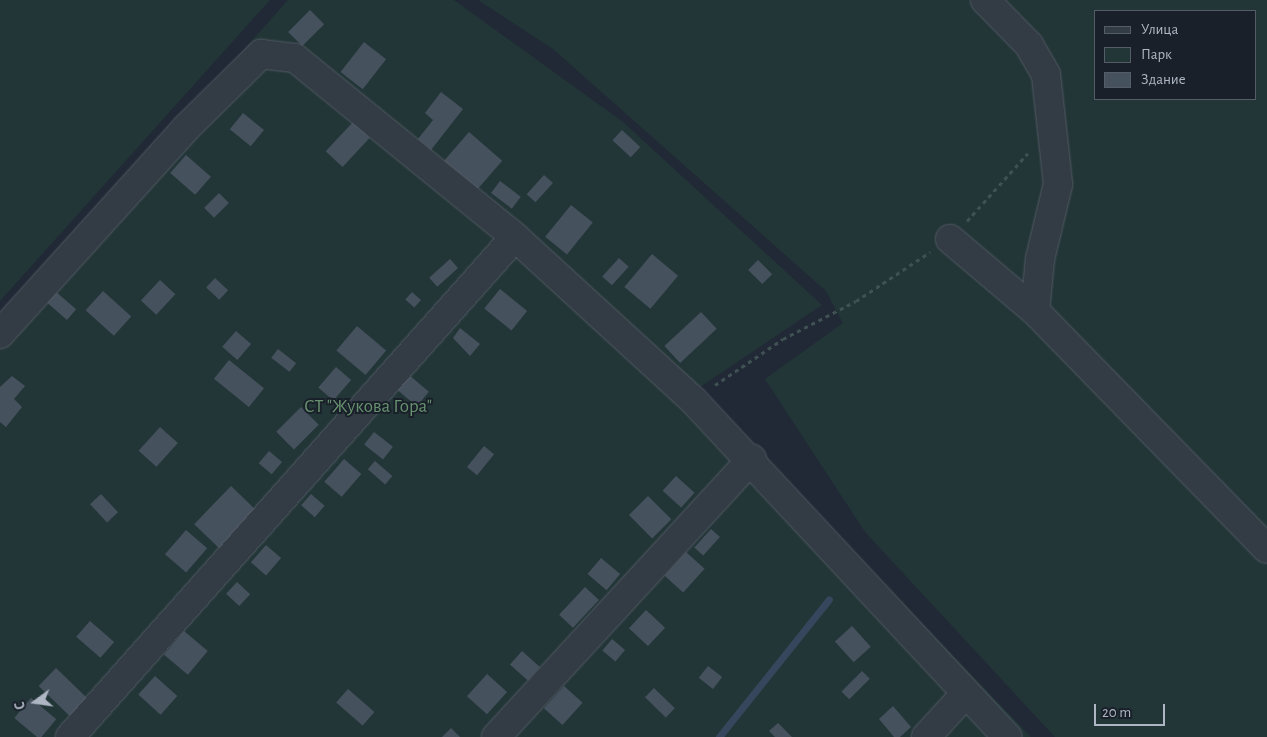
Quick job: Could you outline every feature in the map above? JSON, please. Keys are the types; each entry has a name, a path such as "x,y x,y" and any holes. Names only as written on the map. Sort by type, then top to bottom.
{"street":[{"path":"986,0 1029,45 1046,75 1058,184 1040,260 1035,311"},
{"path":"0,334 185,129 261,54 295,58 515,237 693,400 752,460 1007,737"},
{"path":"70,737 515,237"},
{"path":"950,239 1035,311 1267,549"},
{"path":"496,737 752,460"},
{"path":"926,737 966,692"}],"path":[{"path":"693,400 783,339 856,301 950,239 1051,129"}],"green space":[{"path":"0,0 270,0 0,301"},
{"name":"СТ \"Жукова Гора\"","path":"288,0 454,0 623,122 822,305 697,389 1031,737 0,737 0,324"},
{"path":"478,0 1267,0 1267,737 1055,737 865,532 765,379 843,323 826,291 553,49"}],"building":[{"path":"310,10 324,24 302,46 288,32"},
{"path":"364,42 386,59 363,89 341,72"},
{"path":"441,92 463,109 431,150 418,139 433,120 425,113"},
{"path":"243,113 264,130 251,146 230,129"},
{"path":"353,122 370,138 343,167 326,151"},
{"path":"622,130 640,147 631,157 612,140"},
{"path":"469,132 502,161 476,191 443,162"},
{"path":"186,155 211,177 195,195 170,173"},
{"path":"544,175 553,183 536,202 527,194"},
{"path":"500,181 521,197 512,209 491,193"},
{"path":"219,193 229,203 214,218 204,208"},
{"path":"571,205 593,223 567,254 545,237"},
{"path":"652,254 678,276 650,309 624,287"},
{"path":"619,258 629,267 612,285 602,277"},
{"path":"450,259 458,268 437,287 429,278"},
{"path":"758,260 772,274 762,284 748,270"},
{"path":"215,278 228,290 219,300 206,288"},
{"path":"160,280 175,294 156,315 141,300"},
{"path":"500,289 527,311 511,330 484,308"},
{"path":"55,291 76,309 67,320 46,302"},
{"path":"103,291 131,316 114,336 86,310"},
{"path":"412,292 421,300 414,307 405,299"},
{"path":"701,312 717,329 680,363 664,346"},
{"path":"357,326 386,350 366,375 336,351"},
{"path":"460,328 480,344 470,356 453,338"},
{"path":"236,331 251,344 237,360 222,347"},
{"path":"278,349 296,363 289,372 271,358"},
{"path":"229,360 264,388 249,407 214,379"},
{"path":"336,367 351,380 333,400 318,387"},
{"path":"409,375 429,392 417,406 397,390"},
{"path":"12,376 25,386 14,399 22,407 6,427 0,422 0,387"},
{"path":"301,407 319,425 294,449 276,432"},
{"path":"160,427 178,443 156,467 139,451"},
{"path":"374,432 393,447 383,459 364,445"},
{"path":"484,446 494,454 477,475 467,467"},
{"path":"269,451 282,462 272,474 259,463"},
{"path":"344,459 361,474 342,497 324,482"},
{"path":"375,461 392,476 385,484 368,469"},
{"path":"676,476 695,493 681,508 663,491"},
{"path":"231,486 258,512 221,550 194,524"},
{"path":"101,494 118,512 107,523 90,504"},
{"path":"311,494 325,506 315,517 301,505"},
{"path":"648,496 671,519 652,538 629,515"},
{"path":"711,529 720,537 703,556 694,548"},
{"path":"186,530 207,548 186,573 165,554"},
{"path":"266,545 281,558 266,575 251,562"},
{"path":"686,552 705,569 683,593 665,576"},
{"path":"601,558 620,574 607,590 588,574"},
{"path":"237,582 250,594 239,606 226,594"},
{"path":"585,587 599,600 573,628 559,615"},
{"path":"646,610 665,628 648,646 629,628"},
{"path":"90,621 114,642 100,658 76,637"},
{"path":"852,626 871,647 854,662 835,641"},
{"path":"184,631 208,651 188,675 164,655"},
{"path":"612,639 625,650 615,661 602,650"},
{"path":"522,651 540,667 528,680 510,664"},
{"path":"708,666 722,677 713,689 699,678"},
{"path":"56,668 88,699 71,717 39,686"},
{"path":"862,671 870,679 849,699 841,692"},
{"path":"487,674 507,692 487,714 467,696"},
{"path":"155,676 177,696 161,715 138,695"},
{"path":"564,686 583,703 563,725 544,708"},
{"path":"654,688 675,708 666,717 645,697"},
{"path":"348,689 374,712 363,726 336,703"},
{"path":"31,698 56,719 41,737 37,737 14,718"},
{"path":"893,706 911,727 900,737 894,737 879,719"},
{"path":"778,723 792,737 775,737 769,731"},
{"path":"451,728 460,737 442,737"}],"waterway":[{"path":"719,737 829,599"}]}
